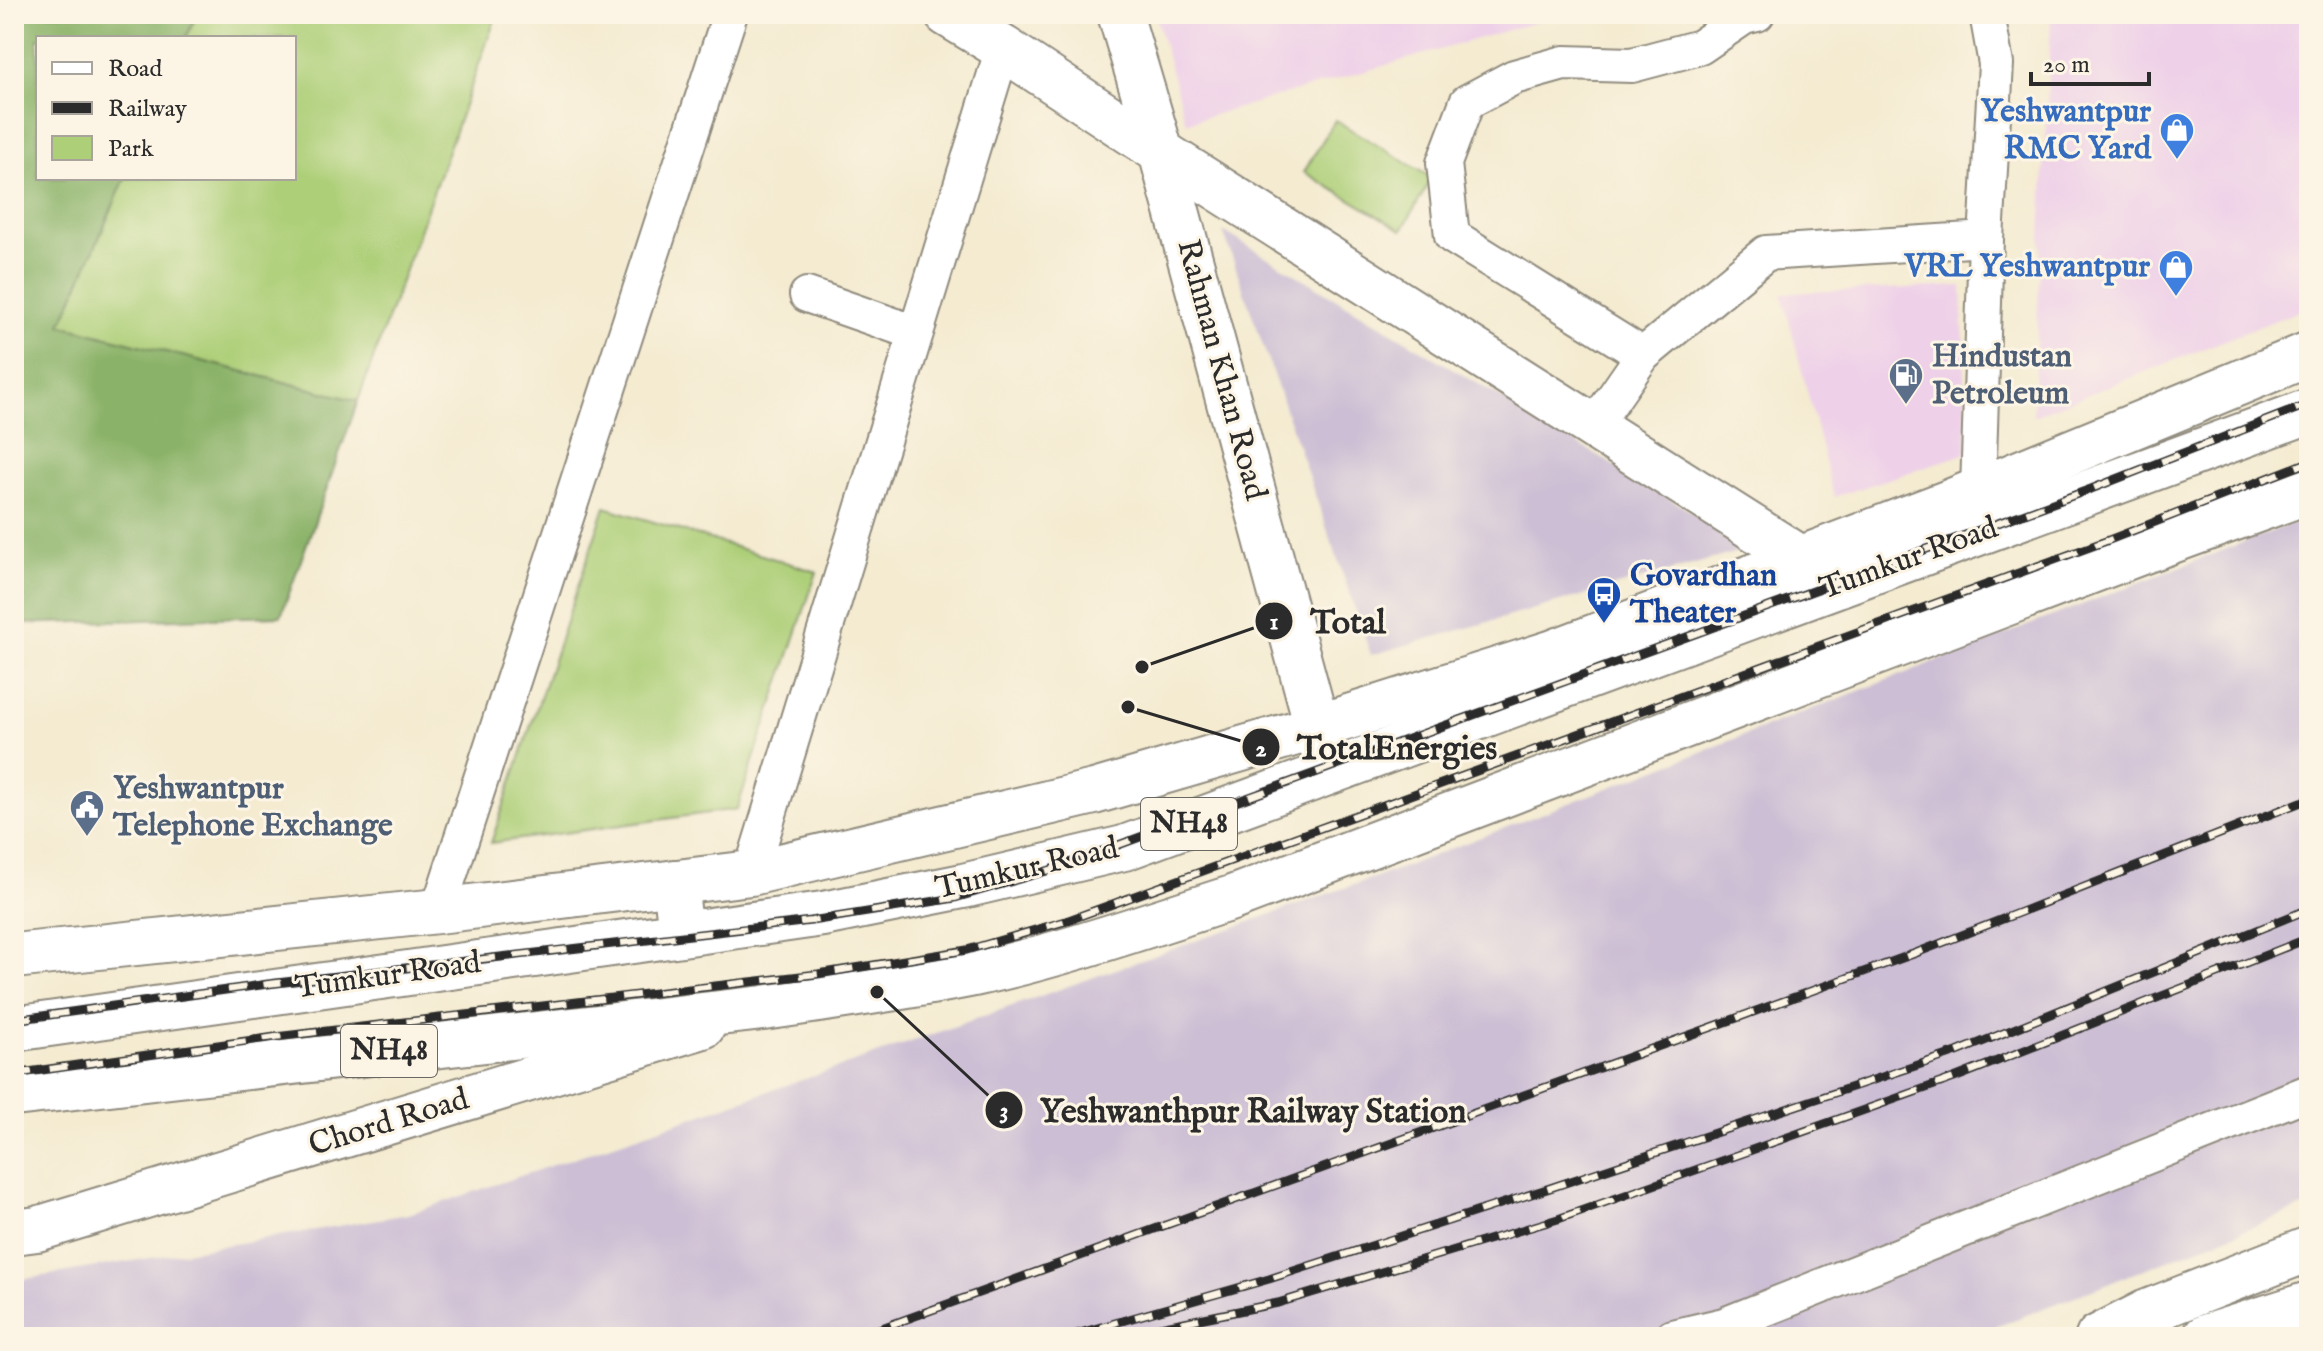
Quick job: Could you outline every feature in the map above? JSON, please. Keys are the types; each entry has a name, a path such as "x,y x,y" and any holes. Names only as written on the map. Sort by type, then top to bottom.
{"main road":[{"path":"947,14 1802,559"},
{"name":"Rahman Khan Road","path":"1120,14 1161,152 1330,772"},
{"path":"14,956 438,911 751,873 1094,792 1317,727 1551,653 1978,491 2309,354"},
{"name":"Tumkur Road","path":"14,1029 823,914 963,886 1124,848 2309,411"},
{"name":"NH48","path":"14,1094 763,1008 877,992 977,973 1086,945 1232,898 2309,491"},
{"path":"675,882 681,934"},
{"name":"Chord Road","path":"14,1232 37,1229 763,1008"},
{"path":"2098,1337 2147,1312 2309,1249"},
{"path":"2205,1337 2309,1304"}],"street":[{"path":"438,911 730,14"},
{"path":"1643,355 1452,236 1444,163 1467,102 1514,77 1564,63 1632,65 1700,47 1744,17 1757,14"},
{"path":"1978,491 1986,239 1996,64 1987,14"},
{"path":"751,873 1003,48"},
{"path":"1594,426 1643,355 1766,253 1986,239"},
{"path":"807,295 916,333"},
{"path":"1672,1337 1724,1325 2309,1092"}],"shaded area":[{"path":"1155,14 1564,14 1186,123"},
{"name":"Yeshwantpur RMC Yard","path":"2051,14 2309,14 2309,307 2033,416"},
{"path":"1223,231 1752,548 1371,655"},
{"path":"1962,286 1967,453 1834,497 1782,293"},
{"path":"2309,517 2309,1205 1970,1337 14,1337 14,1281 409,1214 843,1066 1401,868"}],"green space":[{"path":"14,14 197,14 187,36 36,36 36,180 124,180 61,325 358,401 281,616 14,624"},
{"path":"197,14 497,14 358,401 61,325 124,180 296,180 296,36 187,36"},
{"path":"1335,120 1432,178 1402,230 1304,172"},
{"path":"605,507 817,572 737,809 491,843"}],"railway":[{"path":"14,1020 268,984 811,921 955,898 1050,870 2091,489 2309,404"},
{"path":"14,1074 275,1037 818,974 967,950 1066,921 2109,540 2309,462"},
{"path":"857,1337 1916,953 2309,799"},
{"path":"1066,1337 1269,1279 1957,1052 2309,909"},
{"path":"1111,1337 1278,1303 1558,1219 1954,1078 2309,938"}],"place":[{"name":"Yeshwantpur RMC Yard","path":"2177,161"},
{"name":"VRL Yeshwantpur","path":"2176,298"},
{"name":"Hindustan Petroleum","path":"1906,406"},
{"name":"Govardhan Theater","path":"1604,625"},
{"name":"Total","path":"1142,667"},
{"name":"TotalEnergies","path":"1128,707"},
{"name":"Yeshwantpur Telephone Exchange","path":"87,838"},
{"name":"Yeshwanthpur Railway Station","path":"877,992"}]}
